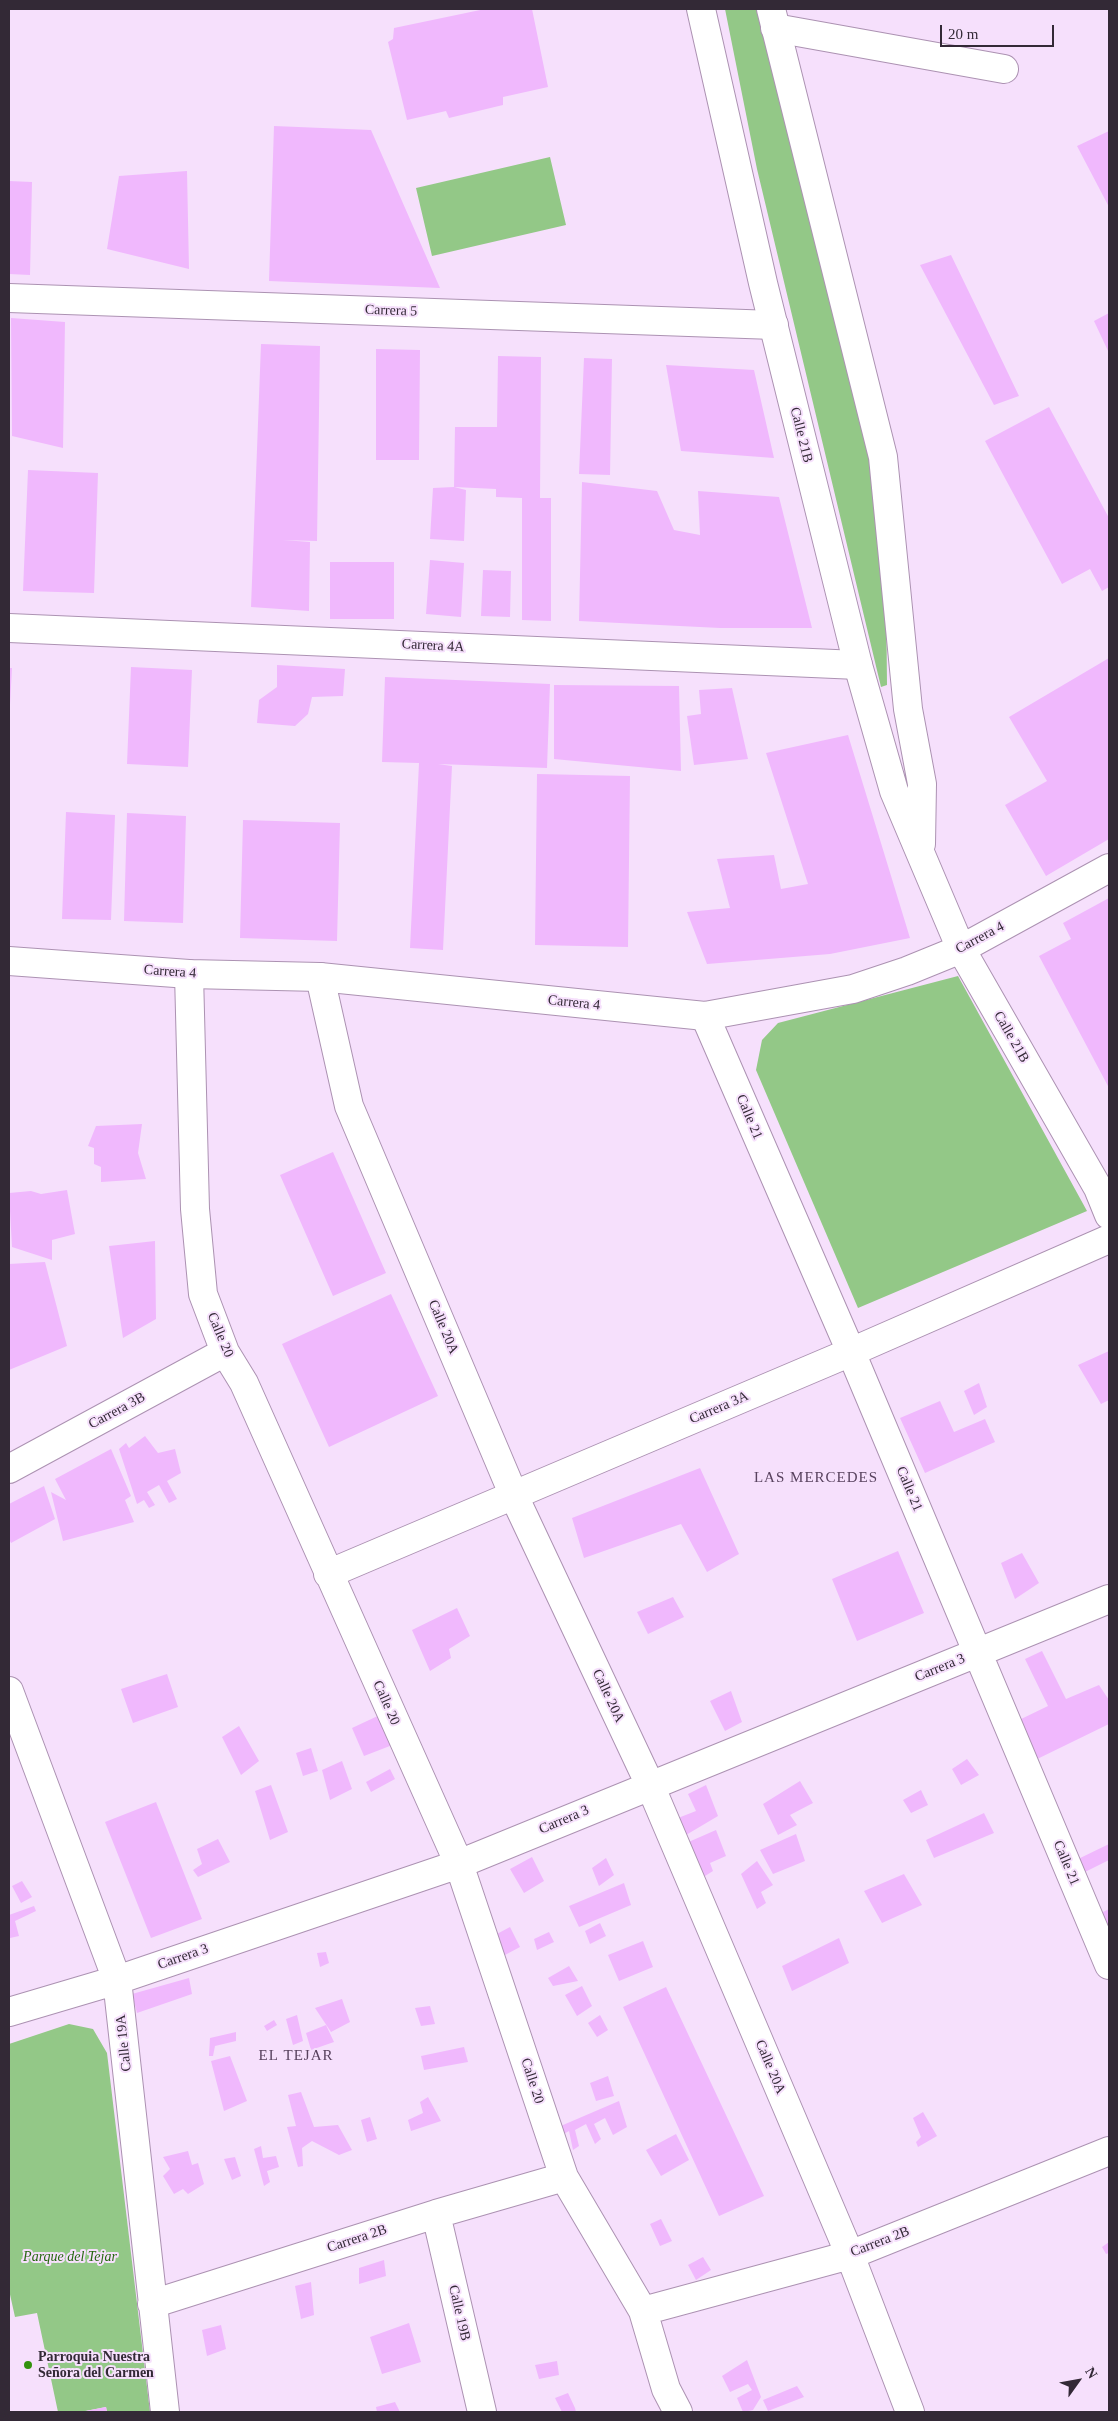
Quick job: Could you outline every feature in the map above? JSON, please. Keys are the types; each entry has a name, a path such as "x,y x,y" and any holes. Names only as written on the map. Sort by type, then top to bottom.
{"street":[{"name":"Calle 21B","path":"701,9 720,99 774,325 858,665 894,791 961,950 1103,1185 1109,1215"},
{"name":"Calle 21B","path":"773,18 844,295 883,457 906,690 922,784 920,855"},
{"path":"773,18 1004,69"},
{"name":"Carrera 5","path":"9,298 774,325"},
{"name":"Carrera 4A","path":"9,628 858,665"},
{"name":"Carrera 4","path":"9,961 189,974 320,977 705,1016 853,989 961,950 1109,868"},
{"name":"Calle 20","path":"189,974 198,1248 203,1294 225,1352 244,1383 459,1864 564,2177 643,2311 666,2389 678,2412"},
{"name":"Calle 20A","path":"320,977 349,1106 514,1496 650,1785 850,2254 910,2412"},
{"name":"Calle 21","path":"705,1016 851,1352 1109,1965"},
{"name":"Carrera 3A","path":"328,1574 851,1352 1109,1239"},
{"name":"Carrera 3B","path":"9,1469 225,1352"},
{"name":"Carrera 3","path":"9,2012 117,1980 459,1864 1109,1600"},
{"name":"Calle 19A","path":"9,1691 117,1980 165,2412"},
{"name":"Carrera 2B","path":"643,2311 850,2254 1109,2151"},
{"name":"Carrera 2B","path":"152,2304 436,2214 564,2177"},
{"name":"Calle 19B","path":"436,2214 482,2412"}],"green space":[{"path":"725,9 763,9 876,470 886,588 887,685 881,687 757,169"},
{"path":"550,157 566,225 432,256 416,188"},
{"path":"958,976 1087,1211 858,1308 756,1070 762,1040 778,1023"},
{"name":"Parque del Tejar","path":"69,2024 93,2029 107,2053 150,2412 107,2412 106,2407 80,2412 58,2412 37,2313 15,2317 9,2290 9,2044"}],"building":[{"path":"485,9 532,9 548,87 503,97 503,105 449,118 446,111 407,120 388,42 393,39 394,28"},
{"path":"274,126 371,130 440,288 269,281"},
{"path":"1109,131 1109,207 1077,146"},
{"path":"187,171 189,269 107,249 119,176"},
{"path":"9,181 32,182 30,275 9,274"},
{"path":"951,255 1019,396 994,405 920,265"},
{"path":"1109,313 1109,353 1094,321"},
{"path":"11,318 65,322 63,448 12,436"},
{"path":"261,344 320,346 317,541 283,540 310,542 309,611 251,607"},
{"path":"376,349 420,350 419,460 376,460"},
{"path":"498,356 541,357 540,498 551,498 551,621 522,620 522,498 496,497 496,489 454,487 455,427 497,427"},
{"path":"584,358 612,359 610,475 579,474"},
{"path":"666,365 754,370 774,458 681,451"},
{"path":"1049,407 1109,518 1109,587 1102,591 1090,569 1062,584 985,441"},
{"path":"28,470 98,473 94,593 23,591"},
{"path":"582,482 657,491 674,530 700,535 698,491 779,497 812,628 720,628 579,621"},
{"path":"454,487 466,490 464,541 430,539 433,488"},
{"path":"430,560 464,563 461,617 426,614"},
{"path":"330,562 394,562 394,619 330,619"},
{"path":"483,570 511,571 510,617 481,616"},
{"path":"1109,658 1109,839 1046,876 1005,805 1047,781 1009,717"},
{"path":"277,665 345,669 343,696 312,697 308,714 295,726 257,723 259,700 277,687"},
{"path":"131,667 192,670 188,767 127,764"},
{"path":"9,668 12,668 10,705 9,705"},
{"path":"385,677 550,684 547,768 438,764 452,766 443,950 410,948 419,763 382,762"},
{"path":"554,685 679,686 681,771 554,759"},
{"path":"732,688 748,759 694,765 687,716 701,714 699,690"},
{"path":"848,735 910,938 830,954 707,964 687,912 730,908 717,859 774,855 781,889 808,884 766,753"},
{"path":"537,774 630,776 628,947 535,945"},
{"path":"66,812 115,815 111,920 62,919"},
{"path":"127,813 186,816 183,923 124,921"},
{"path":"243,820 340,823 337,941 240,938"},
{"path":"1109,898 1109,1088 1039,956 1071,939 1063,923"},
{"path":"142,1124 138,1153 146,1179 101,1182 101,1167 94,1164 94,1148 88,1146 96,1126"},
{"path":"333,1152 386,1273 333,1296 280,1175"},
{"path":"67,1190 75,1234 52,1240 52,1260 12,1247 9,1193 31,1191 41,1194"},
{"path":"155,1241 156,1319 123,1338 109,1246"},
{"path":"45,1262 67,1346 9,1370 9,1264"},
{"path":"391,1294 438,1396 329,1447 282,1344"},
{"path":"1109,1351 1109,1400 1101,1404 1078,1365"},
{"path":"979,1383 987,1407 974,1415 964,1391"},
{"path":"940,1401 954,1432 985,1419 995,1442 925,1473 900,1418"},
{"path":"145,1436 158,1453 175,1449 181,1473 167,1481 177,1499 169,1503 159,1485 147,1492 155,1505 149,1508 144,1500 137,1504 119,1449 126,1443 129,1448"},
{"path":"111,1449 131,1496 125,1500 134,1522 63,1541 51,1492 66,1500 55,1479"},
{"path":"700,1468 739,1554 707,1572 681,1524 584,1558 572,1518"},
{"path":"44,1486 55,1519 11,1543 9,1539 9,1504"},
{"path":"898,1551 924,1613 857,1641 832,1579"},
{"path":"1022,1553 1039,1583 1015,1599 1001,1563"},
{"path":"673,1597 684,1617 648,1634 637,1612"},
{"path":"457,1608 470,1636 449,1649 451,1658 430,1671 412,1630"},
{"path":"1042,1651 1066,1699 1099,1685 1109,1700 1109,1724 1029,1763 1017,1721 1048,1706 1025,1659"},
{"path":"167,1674 178,1707 133,1723 121,1689"},
{"path":"731,1691 742,1722 725,1731 710,1701"},
{"path":"382,1714 395,1744 364,1756 352,1728"},
{"path":"239,1726 259,1761 241,1775 222,1737"},
{"path":"311,1748 318,1771 303,1776 296,1753"},
{"path":"967,1759 979,1775 961,1785 952,1769"},
{"path":"342,1761 352,1789 330,1800 322,1770"},
{"path":"390,1769 395,1779 371,1792 366,1782"},
{"path":"800,1781 813,1803 790,1815 797,1825 778,1835 763,1804"},
{"path":"271,1785 288,1832 270,1840 255,1791"},
{"path":"706,1785 718,1816 686,1835 678,1818 696,1811 688,1794"},
{"path":"921,1790 928,1805 911,1813 903,1800"},
{"path":"156,1802 202,1919 151,1938 105,1822"},
{"path":"984,1813 994,1833 934,1858 926,1840"},
{"path":"716,1830 726,1856 710,1863 713,1871 697,1881 684,1844"},
{"path":"796,1834 805,1861 773,1874 760,1850"},
{"path":"218,1839 230,1862 198,1877 193,1870 202,1864 197,1849"},
{"path":"1109,1844 1109,1860 1081,1874 1074,1861"},
{"path":"532,1857 544,1881 524,1893 510,1869"},
{"path":"606,1858 614,1875 599,1886 592,1868"},
{"path":"757,1861 773,1885 761,1892 766,1903 757,1909 741,1874"},
{"path":"904,1874 922,1905 882,1923 864,1891"},
{"path":"22,1881 32,1897 21,1903 12,1886"},
{"path":"624,1883 631,1905 579,1927 569,1906"},
{"path":"34,1906 36,1911 15,1921 19,1936 10,1938 9,1915"},
{"path":"1109,1909 1109,1926 1101,1929 1095,1916"},
{"path":"600,1923 606,1936 590,1944 585,1931"},
{"path":"510,1927 520,1947 505,1955 495,1935"},
{"path":"549,1932 554,1942 537,1950 534,1939"},
{"path":"839,1938 849,1963 792,1991 782,1966"},
{"path":"643,1941 653,1967 619,1981 608,1955"},
{"path":"326,1952 329,1963 320,1967 317,1953"},
{"path":"569,1966 578,1981 553,1986 548,1978"},
{"path":"189,1978 192,1994 137,2013 132,1994"},
{"path":"582,1986 592,2006 577,2016 565,1995"},
{"path":"666,1987 764,2196 719,2216 623,2007"},
{"path":"342,1999 350,2022 331,2032 315,2008"},
{"path":"430,2006 435,2024 421,2026 415,2008"},
{"path":"297,2015 303,2041 293,2045 286,2019"},
{"path":"600,2015 608,2030 597,2037 588,2023"},
{"path":"274,2020 277,2025 267,2031 264,2026"},
{"path":"326,2025 334,2042 311,2050 306,2033"},
{"path":"236,2032 236,2041 215,2046 213,2056 209,2056 210,2038"},
{"path":"464,2047 468,2062 424,2070 421,2056"},
{"path":"230,2056 247,2101 224,2111 211,2061"},
{"path":"608,2076 614,2096 596,2101 590,2083"},
{"path":"301,2092 314,2127 338,2125 352,2150 339,2155 312,2141 302,2148 303,2166 298,2167 287,2127 296,2126 288,2095"},
{"path":"428,2097 441,2121 411,2131 408,2120 423,2113 420,2102"},
{"path":"619,2101 627,2127 613,2135 605,2118 594,2124 601,2139 595,2144 586,2124 575,2130 579,2146 573,2150 569,2131 560,2136 549,2131"},
{"path":"923,2112 937,2136 918,2147 916,2142 921,2137 913,2118"},
{"path":"370,2117 377,2139 367,2142 361,2120"},
{"path":"676,2134 689,2160 661,2176 646,2150"},
{"path":"261,2146 263,2158 276,2156 279,2167 267,2171 270,2182 264,2186 254,2149"},
{"path":"188,2151 192,2165 198,2163 204,2184 188,2194 183,2189 174,2194 163,2176 170,2169 163,2157"},
{"path":"235,2157 241,2176 232,2180 224,2159"},
{"path":"661,2219 672,2241 660,2246 650,2224"},
{"path":"1109,2242 1109,2253 1106,2254 1102,2247"},
{"path":"703,2257 711,2270 696,2280 688,2265"},
{"path":"384,2260 386,2276 359,2284 359,2268"},
{"path":"311,2282 314,2315 301,2319 295,2286"},
{"path":"409,2323 421,2362 382,2374 370,2337"},
{"path":"221,2325 226,2349 207,2356 202,2330"},
{"path":"747,2360 761,2397 753,2410 743,2412 737,2398 752,2390 748,2384 730,2392 722,2376"},
{"path":"557,2361 559,2375 539,2379 535,2365"},
{"path":"797,2386 804,2397 768,2411 763,2400"},
{"path":"568,2393 576,2412 562,2412 555,2398"},
{"path":"395,2402 400,2412 377,2412 376,2407"},
{"path":"106,2407 107,2412 86,2412 86,2411"}],"place":[{"name":"Parroquia Nuestra Señora del Carmen","path":"28,2365"}],"district":[{"name":"LAS MERCEDES","path":"816,1478"},
{"name":"EL TEJAR","path":"296,2056"}]}
